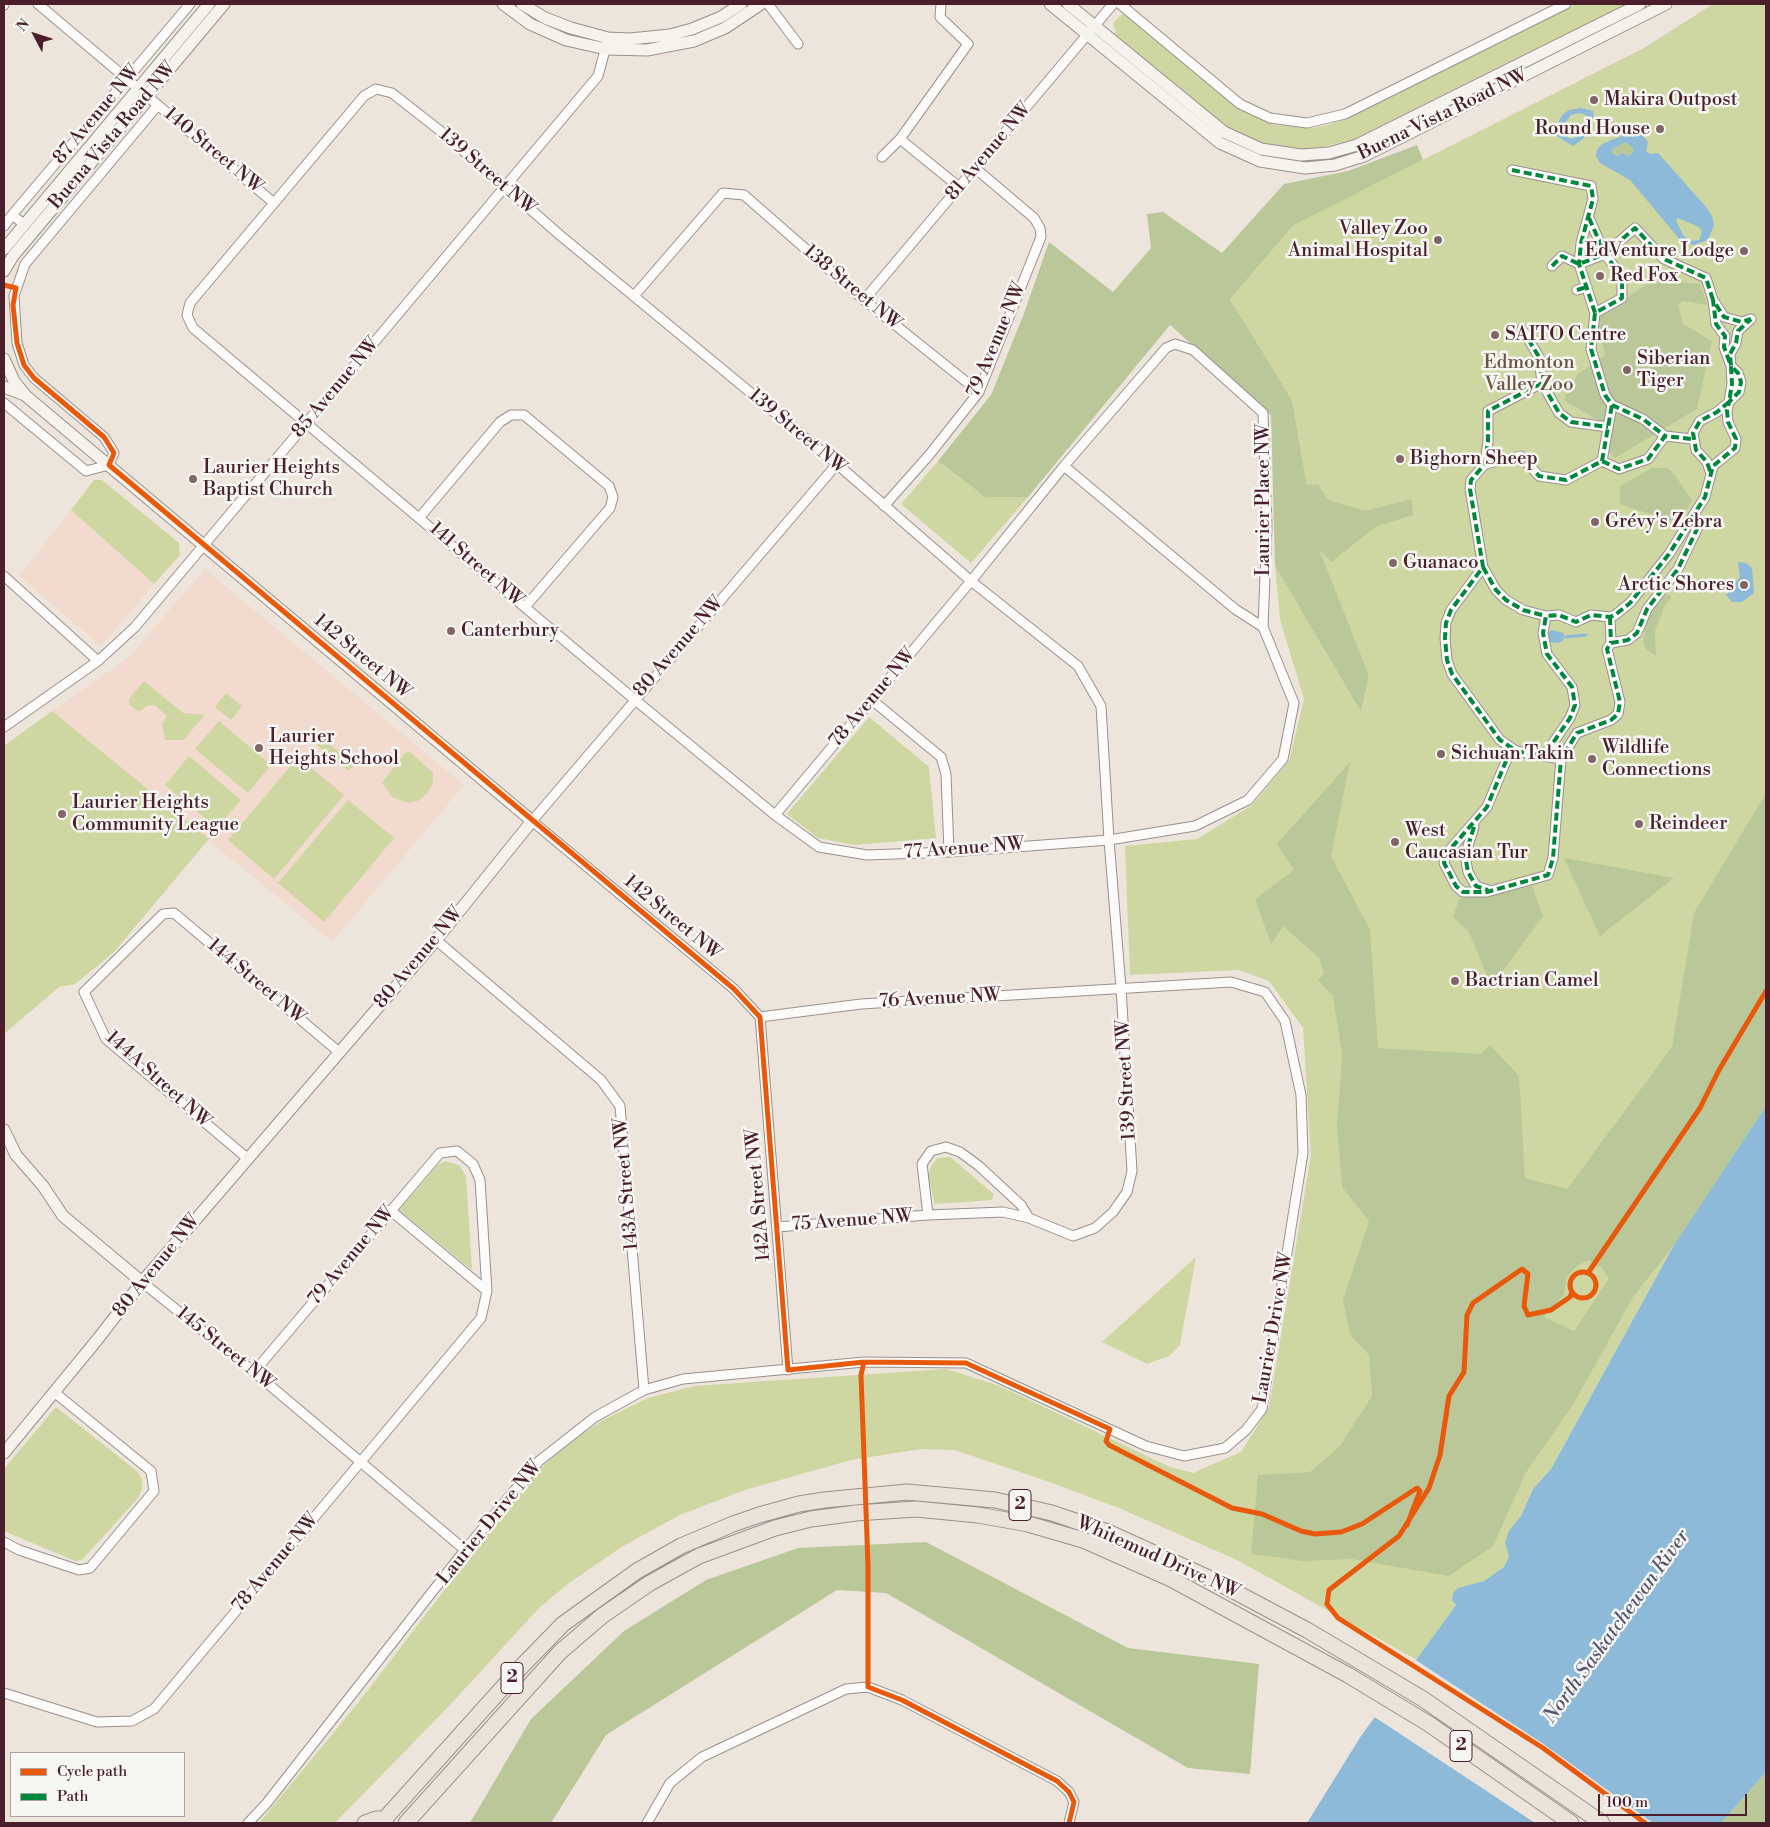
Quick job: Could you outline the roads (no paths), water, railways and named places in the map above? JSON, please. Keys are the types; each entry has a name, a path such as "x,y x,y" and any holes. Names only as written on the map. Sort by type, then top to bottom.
{"highway":[{"name":"Whitemud Drive NW","path":"384,1821 522,1666 563,1624 657,1558 708,1534 750,1518 816,1501 880,1493 944,1494 995,1500 1052,1513 1108,1532 1203,1575 1359,1660 1423,1699 1602,1823"},
{"name":"Whitemud Drive NW","path":"406,1823 560,1652 582,1632 624,1600 678,1567 724,1546 775,1528 811,1519 856,1513 916,1510 978,1515 1028,1524 1083,1540 1179,1583 1348,1674 1429,1724 1571,1823"},
{"path":"420,1823 426,1801"},
{"path":"365,1823 376,1819 384,1821"}],"street":[{"name":"140 Street NW","path":"38,4 274,203"},
{"name":"87 Avenue NW","path":"12,215 190,4"},
{"name":"Buena Vista Road NW","path":"4,270 209,4"},
{"name":"Buena Vista Road NW","path":"4,249 24,224 224,4"},
{"path":"503,4 530,24 566,40 607,43 646,50 694,41 725,28 761,4"},
{"path":"522,4 558,24 607,43 679,33 706,24 741,4"},
{"path":"768,4 798,44"},
{"path":"882,158 900,139 968,44 940,17 941,4"},
{"name":"Buena Vista Road NW","path":"1050,4 1091,30 1213,124 1236,139 1274,153 1315,155 1343,150 1363,142 1640,4"},
{"name":"Buena Vista Road NW","path":"1068,4 1091,30 1220,143 1260,161 1305,168 1335,165 1364,156 1666,4"},
{"name":"81 Avenue NW","path":"864,300 1114,4"},
{"path":"1120,4 1240,104 1270,118 1307,123 1345,114 1566,4"},
{"name":"85 Avenue NW","path":"4,726 98,662 135,626 598,76 607,43"},
{"name":"139 Street NW","path":"274,203 364,96 376,89 392,93 443,133 504,188 837,464 972,582 1078,666 1100,706 1109,840"},
{"name":"Buena Vista Road NW","path":"109,465 114,453 104,437 34,378 20,358 13,305 18,280 25,264 158,105"},
{"path":"900,139 959,188"},
{"name":"79 Avenue NW","path":"884,506 930,454 979,392 1041,237 1040,228 1034,218 975,168"},
{"path":"1512,170 1591,186 1593,199 1589,218 1577,242 1579,264 1595,313 1591,349 1605,395 1612,404 1643,419 1665,436 1692,439"},
{"name":"138 Street NW","path":"634,296 723,193 744,194 864,300 979,392"},
{"name":"141 Street NW","path":"274,203 190,303 187,315 193,328 420,517 634,699 776,815 819,847"},
{"path":"4,226 12,215 24,224"},
{"path":"1589,218 1605,254 1622,277 1622,298 1595,313"},
{"path":"1552,266 1562,256 1579,264 1605,254 1635,228 1664,259 1706,278 1713,300 1716,324 1725,336 1724,347 1731,366"},
{"path":"1577,290 1587,287"},
{"path":"1542,383 1488,411 1488,441 1485,464 1471,480 1470,489 1483,567 1496,590 1506,600 1523,610 1546,616 1559,615 1576,622 1591,615 1610,617 1630,604 1669,554 1705,497 1710,471 1717,462 1733,451 1736,443 1735,434 1727,418 1732,384 1730,354 1736,343 1738,331 1751,319 1742,322 1724,317 1713,300"},
{"path":"1522,329 1539,357 1542,383 1557,409 1566,419 1608,427"},
{"name":"Laurier Place NW","path":"972,582 1064,466 1166,348 1175,344 1192,350 1263,413 1267,526 1263,627 1294,703 1283,759 1248,800 1195,826 1109,840"},
{"name":"142 Street NW","path":"4,359 14,381 26,396 734,989 760,1017"},
{"name":"142 Street NW","path":"4,387 26,396"},
{"path":"1710,471 1707,462 1696,450 1692,439 1693,433 1700,421 1717,412 1729,402"},
{"path":"4,403 86,471 109,465"},
{"path":"1602,461 1612,404"},
{"path":"420,517 500,422 511,414 524,415 609,486 613,498 610,508 525,607"},
{"path":"1602,461 1619,469 1648,459 1665,436"},
{"path":"1485,464 1521,456 1539,476 1566,480 1602,461"},
{"name":"80 Avenue NW","path":"4,1453 142,1282 436,940 634,699 837,464"},
{"path":"1064,466 1236,608 1263,627"},
{"path":"1611,643 1628,640 1637,633 1647,609 1678,569 1698,527 1694,516"},
{"path":"1483,567 1455,604 1448,617 1445,638 1447,660 1455,680 1500,740 1510,749 1561,759"},
{"path":"1653,574 1666,586"},
{"path":"4,576 98,662"},
{"name":"78 Avenue NW","path":"776,815 972,582"},
{"path":"1544,756 1570,718 1575,698 1569,682 1548,658 1544,637 1546,616"},
{"path":"1510,749 1487,807 1477,821 1448,849 1444,863 1460,890 1466,892 1493,891 1548,875 1554,848 1561,759 1577,733 1611,720 1620,710 1617,685 1607,653 1611,643 1610,617"},
{"path":"872,700 941,757 946,774 949,852"},
{"path":"1477,821 1469,841 1466,861 1468,872 1476,886 1493,891"},
{"path":"1109,840 1121,988"},
{"name":"77 Avenue NW","path":"819,847 867,855 949,852 1109,840"},
{"name":"144 Street NW","path":"84,992 163,914 174,913 338,1052"},
{"name":"143A Street NW","path":"436,940 601,1080 620,1106 644,1390"},
{"name":"Laurier Drive NW","path":"248,1823 266,1804 465,1550 539,1461 595,1417 644,1390 682,1379 864,1362 966,1363 1146,1446 1184,1456 1225,1448 1246,1430 1262,1409 1303,1153 1301,1095 1285,1021 1265,992 1231,982 1121,988"},
{"name":"139 Street NW","path":"1121,988 1132,1171"},
{"name":"76 Avenue NW","path":"760,1017 861,1004 1121,988"},
{"name":"144A Street NW","path":"84,992 106,1039 247,1158"},
{"name":"142A Street NW","path":"760,1017 788,1370"},
{"name":"145 Street NW","path":"4,1130 16,1155 43,1186 63,1216 254,1372 465,1550"},
{"name":"75 Avenue NW","path":"928,1215 922,1164 931,1151 946,1147 960,1152 979,1166 1021,1205 1029,1218"},
{"name":"79 Avenue NW","path":"254,1372 440,1153 457,1151 474,1164 480,1180 487,1292"},
{"name":"75 Avenue NW","path":"776,1227 928,1215 1003,1212 1029,1218 1073,1236 1095,1228 1113,1212 1127,1192 1132,1171"},
{"path":"390,1210 487,1292"},
{"name":"78 Avenue NW","path":"4,1693 97,1722 132,1721 154,1709 481,1318 487,1292"},
{"path":"4,1542 19,1550 79,1570 90,1568 154,1491 150,1471 54,1392"},
{"path":"647,1823 670,1783 702,1757 846,1689 868,1687 902,1700 1057,1781 1069,1792 1074,1802 1069,1823"}],"water":[{"path":"1581,108 1593,111 1594,117 1583,139 1573,146 1558,137 1554,129 1563,114 1569,110","holes":["1579,113 1586,115 1587,119 1577,137 1571,139 1562,133 1561,128 1571,115"]},
{"path":"1624,135 1642,135 1648,142 1646,151 1650,154 1658,153 1712,216 1714,225 1708,240 1694,245 1681,241 1630,180 1600,163 1596,156 1597,150 1602,144","holes":["1626,142 1633,148 1633,153 1628,156 1623,153 1617,156 1613,154 1612,149","1678,218 1699,227 1702,232 1699,240 1690,241 1683,235 1676,221"]},
{"name":"Arctic Shores","path":"1738,562 1746,563 1752,568 1754,593 1742,602 1732,602 1726,595 1740,577"},
{"path":"1551,630 1564,633 1563,641 1558,643 1548,642 1548,634"},
{"name":"North Saskatchewan River","path":"1766,1106 1766,1772 1721,1823 1307,1823 1361,1736 1456,1605 1452,1600 1453,1593 1458,1588 1484,1581 1504,1567 1509,1556 1505,1543 1509,1531 1521,1516 1533,1489 1551,1469 1674,1245"}],"waterway":[{"path":"1565,637 1586,635"}],"place":[{"name":"Makira Outpost","path":"1594,100"},
{"name":"Round House","path":"1660,129"},
{"name":"Valley Zoo Animal Hospital","path":"1438,240"},
{"name":"EdVenture Lodge","path":"1744,251"},
{"name":"Red Fox","path":"1600,276"},
{"name":"SAITO Centre","path":"1495,335"},
{"name":"Siberian Tiger","path":"1627,370"},
{"name":"Bighorn Sheep","path":"1400,459"},
{"name":"Laurier Heights Baptist Church","path":"193,479"},
{"name":"Grévy's Zebra","path":"1595,522"},
{"name":"Guanaco","path":"1393,563"},
{"name":"Arctic Shores","path":"1744,585"},
{"name":"Canterbury","path":"451,631"},
{"name":"Laurier Heights School","path":"259,748"},
{"name":"Sichuan Takin","path":"1441,754"},
{"name":"Wildlife Connections","path":"1592,759"},
{"name":"Laurier Heights Community League","path":"62,814"},
{"name":"Reindeer","path":"1639,824"},
{"name":"West Caucasian Tur","path":"1395,842"},
{"name":"Bactrian Camel","path":"1455,981"}],"park label":[{"name":"Edmonton Valley Zoo","path":"1529,374"}]}
